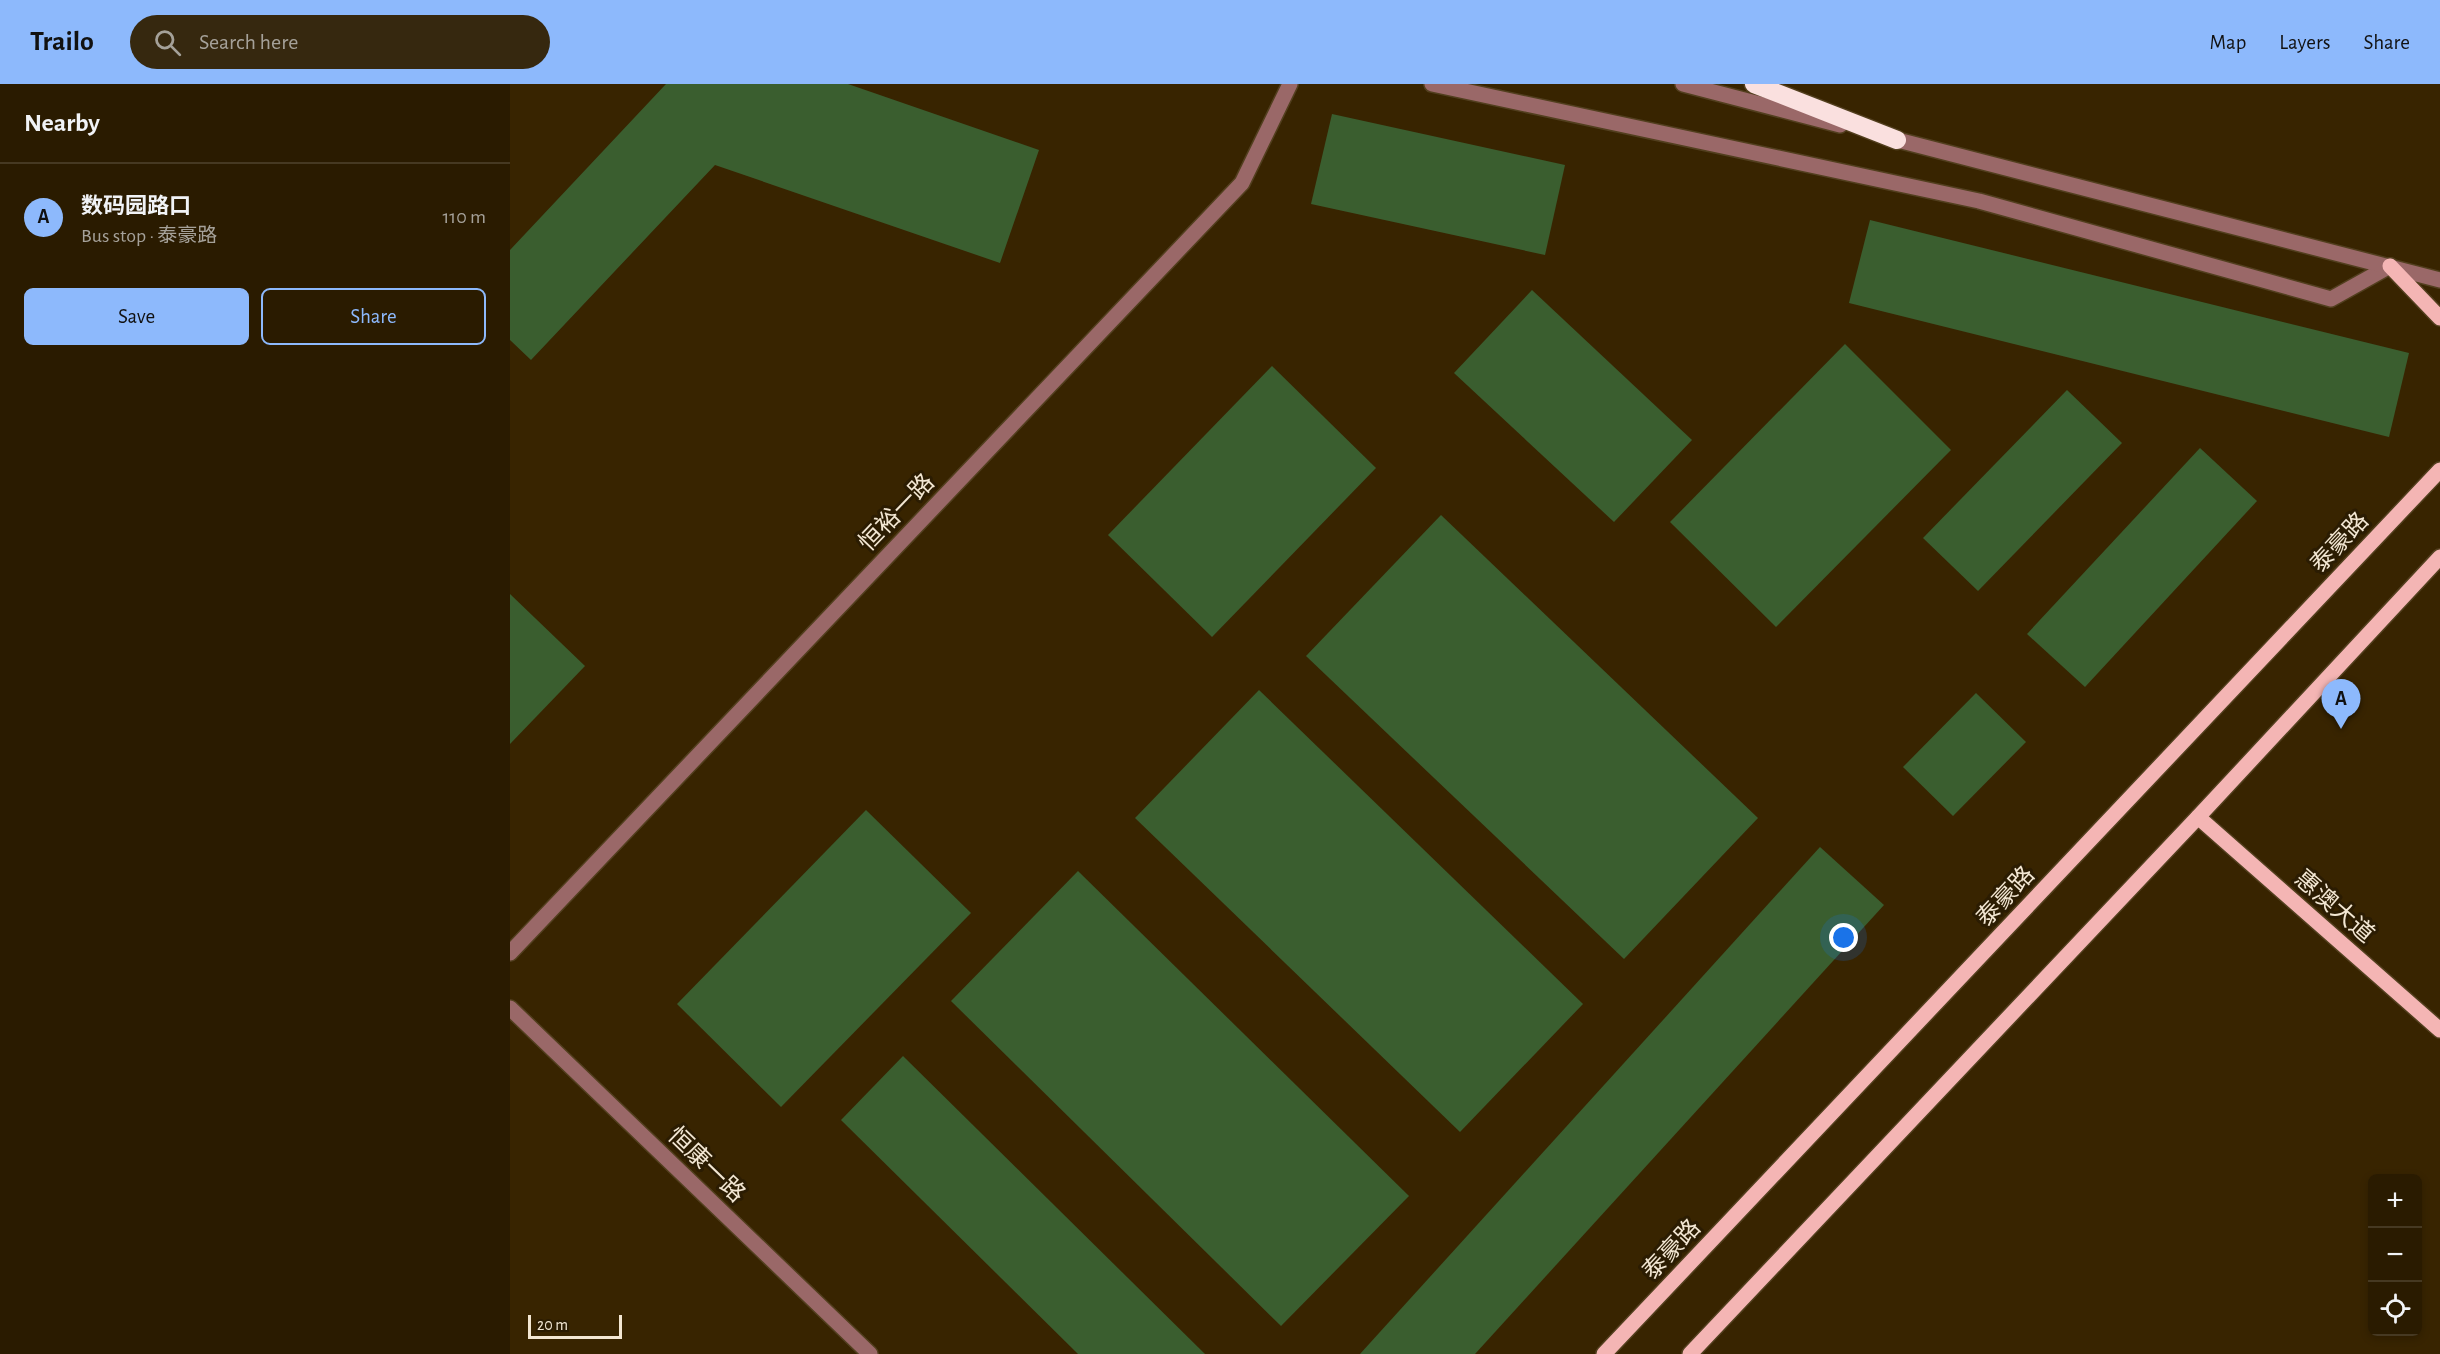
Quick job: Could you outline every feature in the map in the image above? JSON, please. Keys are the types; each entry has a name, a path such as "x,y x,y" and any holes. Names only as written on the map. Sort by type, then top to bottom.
{"highway":[{"path":"1754,84 1897,140"}],"main road":[{"path":"2390,266 2440,318"},
{"name":"泰豪路","path":"1604,1354 2440,470"},
{"path":"1690,1354 2199,817 2440,557"},
{"name":"惠澳大道","path":"2199,817 2440,1030"}],"street":[{"name":"恒裕一路","path":"510,953 1242,183 1290,84"},
{"path":"1432,84 1978,201 2331,299 2390,266"},
{"path":"1683,84 2440,280"},
{"name":"恒康一路","path":"510,1008 870,1354"}],"building":[{"path":"666,84 848,84 1039,150 1000,263 715,165 531,360 510,340 510,250"},
{"path":"1332,114 1565,165 1545,255 1311,204"},
{"path":"1870,220 2409,353 2389,437 1849,303"},
{"path":"1532,290 1692,440 1614,522 1454,373"},
{"path":"1845,344 1951,450 1776,627 1670,522"},
{"path":"1272,366 1376,468 1212,637 1108,535"},
{"path":"2067,390 2122,443 1978,591 1923,538"},
{"path":"2200,448 2257,501 2085,687 2027,634"},
{"path":"1441,515 1758,818 1624,959 1306,656"},
{"path":"510,594 585,666 510,744"},
{"path":"1259,690 1583,1004 1460,1132 1135,818"},
{"path":"1976,693 2026,742 1953,816 1903,767"},
{"path":"866,810 971,913 781,1107 677,1004"},
{"path":"1820,847 1884,905 1475,1354 1360,1354"},
{"path":"1078,871 1409,1196 1281,1326 951,1001"},
{"path":"903,1056 1205,1354 1078,1354 841,1120"}],"place":[{"name":"数码园路口","path":"2341,729"}]}
